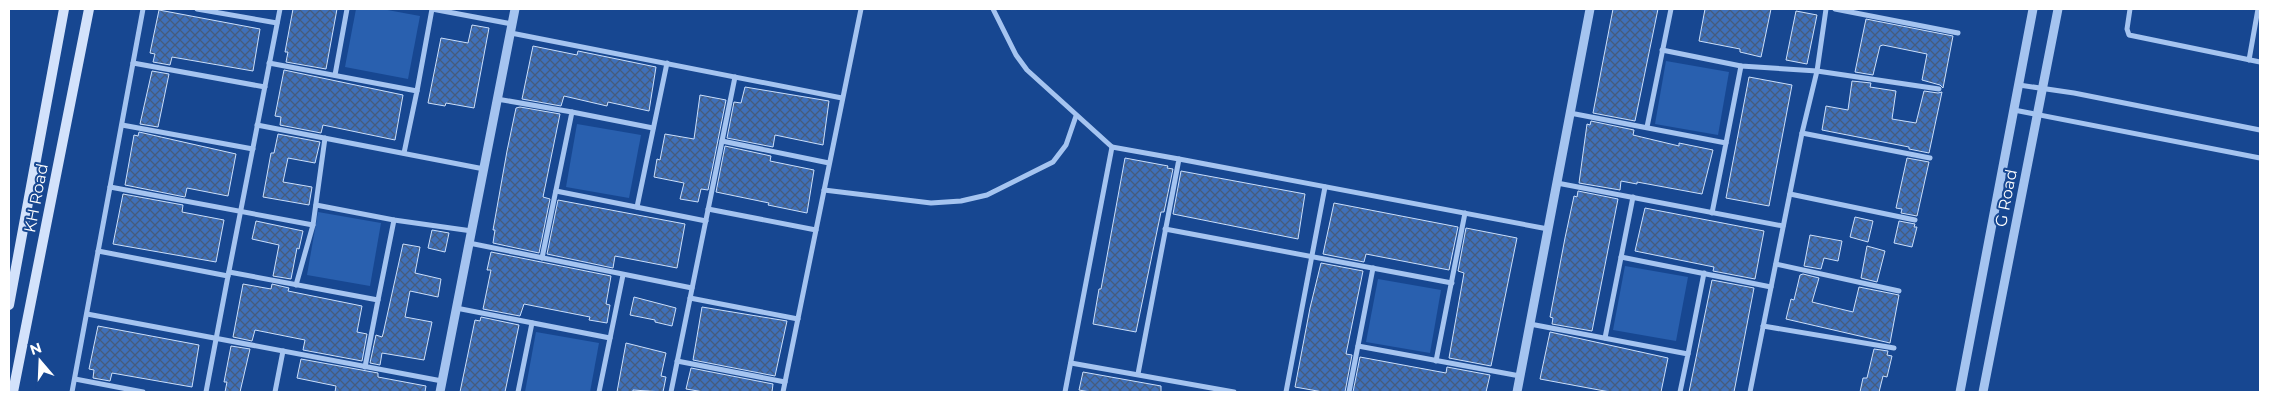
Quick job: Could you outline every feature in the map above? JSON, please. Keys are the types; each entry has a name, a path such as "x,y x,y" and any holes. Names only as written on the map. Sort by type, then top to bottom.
{"main road":[{"name":"KH Road","path":"9,305 64,9"},
{"name":"KH Road","path":"13,392 89,9"}],"street":[{"path":"72,392 143,9"},
{"path":"197,9 277,23"},
{"path":"206,392 280,9"},
{"path":"335,75 347,9"},
{"path":"404,153 432,9 667,63 842,98"},
{"path":"440,392 515,9"},
{"path":"783,392 861,9"},
{"path":"993,9 1016,55 1028,70 1112,147 1548,229"},
{"path":"1517,392 1590,9"},
{"path":"1647,127 1670,9"},
{"path":"1750,392 1802,133 1817,70 1826,9"},
{"path":"1835,9 1958,33"},
{"name":"G Road","path":"1960,392 2033,9"},
{"name":"G Road","path":"1983,392 2058,9"},
{"path":"2130,9 2127,29 2129,35 2260,62"},
{"path":"2249,60 2258,9"},
{"path":"1662,50 1741,66 1817,70 1939,90"},
{"path":"133,63 265,87"},
{"path":"269,63 416,91"},
{"path":"638,207 667,63"},
{"path":"1712,213 1741,66"},
{"path":"671,392 735,77"},
{"path":"2019,85 2260,130"},
{"path":"498,99 653,128"},
{"path":"2014,110 2260,158"},
{"path":"542,258 572,112"},
{"path":"1570,112 1726,143"},
{"path":"824,190 931,203 961,201 987,195 1052,162 1066,144 1076,116"},
{"path":"122,125 253,149"},
{"path":"257,125 484,169"},
{"path":"1802,133 1930,158"},
{"path":"296,284 313,225 325,138"},
{"path":"722,142 829,163"},
{"path":"1065,392 1112,147"},
{"path":"1138,374 1179,159"},
{"path":"1557,183 1783,226"},
{"path":"110,187 313,225"},
{"path":"1286,392 1325,187"},
{"path":"556,191 706,221"},
{"path":"1790,194 1915,220"},
{"path":"1605,338 1633,197"},
{"path":"316,205 394,220 472,231"},
{"path":"708,209 816,230"},
{"path":"1436,361 1465,213"},
{"path":"365,367 394,220"},
{"path":"1166,229 1452,283"},
{"path":"469,243 692,288"},
{"path":"98,252 296,284 378,300"},
{"path":"1621,257 1771,287"},
{"path":"1776,264 1899,291"},
{"path":"1349,392 1373,268"},
{"path":"599,392 623,274"},
{"path":"1680,392 1704,274"},
{"path":"690,298 798,319"},
{"path":"456,308 610,338"},
{"path":"87,314 442,381"},
{"path":"518,392 532,323"},
{"path":"1530,324 1688,354"},
{"path":"1763,326 1894,348"},
{"path":"1358,346 1520,376"},
{"path":"275,392 283,352"},
{"path":"677,361 785,382"},
{"path":"1071,362 1215,391 1234,392"},
{"path":"74,379 143,392"}],"shaded area":[{"path":"356,9 382,9 420,16 408,79 345,67"},
{"path":"1666,61 1729,72 1718,135 1655,124"},
{"path":"577,124 641,135 629,198 566,187"},
{"path":"318,212 381,223 370,286 307,275"},
{"path":"1625,266 1688,277 1676,341 1613,330"},
{"path":"1378,279 1441,290 1430,353 1366,342"},
{"path":"536,332 599,343 590,392 525,392"}],"building":[{"path":"293,9 337,9 326,69 286,62 288,52 285,52"},
{"path":"1613,9 1658,9 1635,121 1593,113"},
{"path":"1705,9 1771,9 1761,57 1740,52 1740,49 1699,41"},
{"path":"159,10 260,29 253,71 172,57 170,65 153,62 155,54 150,53"},
{"path":"1796,11 1817,15 1807,64 1786,60"},
{"path":"1866,19 1953,36 1943,88 1940,85 1922,80 1927,54 1883,45 1880,46 1873,75 1855,72"},
{"path":"472,25 489,28 474,108 446,103 445,106 428,103 441,38 468,43"},
{"path":"533,46 577,55 578,51 656,67 649,111 608,102 607,106 564,96 561,106 522,99"},
{"path":"284,70 403,95 395,140 323,125 321,133 280,125 281,117 275,116"},
{"path":"152,71 169,74 158,127 140,124"},
{"path":"1749,77 1792,85 1769,206 1726,198"},
{"path":"1852,81 1871,83 1870,87 1896,91 1892,119 1916,123 1924,91 1942,92 1929,153 1909,149 1909,147 1822,130 1826,106 1848,110"},
{"path":"745,87 829,101 823,145 775,135 773,147 727,138 734,102 741,103"},
{"path":"700,95 726,100 708,190 701,189 698,202 680,199 684,183 654,177 657,159 660,160 665,134 694,139"},
{"path":"520,107 560,114 543,197 550,199 539,253 493,243 495,230 493,230 507,151 516,108"},
{"path":"1591,121 1634,130 1633,135 1679,146 1679,143 1713,150 1702,194 1637,182 1637,184 1621,181 1620,190 1579,183 1587,124 1590,125"},
{"path":"139,132 236,154 228,196 187,188 185,197 125,185 134,135 138,136"},
{"path":"278,134 320,142 315,163 288,158 283,182 312,187 309,205 263,197 271,153 274,153"},
{"path":"725,146 771,156 770,161 814,170 807,213 716,192"},
{"path":"1125,158 1168,166 1167,168 1173,169 1164,212 1161,212 1136,332 1093,324"},
{"path":"1907,158 1929,162 1917,216 1901,213 1902,209 1896,208"},
{"path":"1181,171 1305,194 1298,239 1173,214"},
{"path":"1578,191 1618,199 1592,331 1552,324 1553,318 1550,317 1574,196 1577,197"},
{"path":"123,194 183,205 182,212 224,220 216,262 113,244"},
{"path":"558,200 685,224 677,268 615,256 613,268 547,254"},
{"path":"1334,203 1458,227 1449,270 1366,254 1364,262 1323,254"},
{"path":"1645,208 1764,231 1755,279 1713,271 1714,267 1635,251"},
{"path":"1855,217 1873,221 1868,242 1850,237"},
{"path":"256,221 303,231 299,249 297,248 291,279 273,276 279,245 252,239"},
{"path":"1899,221 1915,224 1914,227 1917,227 1912,247 1894,243"},
{"path":"1466,228 1517,238 1491,366 1449,358 1464,273 1458,271"},
{"path":"432,230 449,233 445,252 428,248"},
{"path":"1810,235 1842,241 1838,261 1824,258 1821,269 1804,266"},
{"path":"403,244 420,247 415,273 441,279 438,297 410,291 405,317 432,322 424,360 382,353 380,365 370,363 376,335 382,337 383,334"},
{"path":"1867,246 1885,251 1877,282 1861,278"},
{"path":"491,252 611,276 606,304 610,305 607,323 589,320 590,317 524,304 520,316 483,309 491,270 487,270"},
{"path":"1321,263 1363,271 1346,354 1352,355 1345,392 1323,392 1295,387 1310,308"},
{"path":"1800,275 1819,278 1812,302 1853,312 1859,287 1899,295 1890,343 1786,319 1791,299 1794,300"},
{"path":"1712,280 1754,288 1734,392 1689,392"},
{"path":"243,284 271,289 272,284 289,288 288,291 362,306 357,332 367,334 362,361 303,350 305,340 255,330 252,341 233,337"},
{"path":"634,297 676,308 672,326 630,315"},
{"path":"702,307 787,321 775,376 693,360"},
{"path":"481,317 519,325 505,392 460,392 475,320 480,321"},
{"path":"98,326 199,345 192,387 112,373 110,381 93,378 94,370 89,369"},
{"path":"1550,332 1668,358 1661,392 1610,392 1540,379"},
{"path":"626,343 666,353 661,376 666,377 663,392 633,390 633,392 617,392"},
{"path":"231,346 250,349 240,392 225,392 227,382 224,382"},
{"path":"1874,349 1888,351 1887,355 1892,356 1887,377 1883,376 1879,392 1860,392 1863,378 1867,378"},
{"path":"1360,357 1446,373 1447,367 1490,375 1486,392 1353,392"},
{"path":"301,359 378,373 378,377 426,386 425,392 335,392 336,386 297,378"},
{"path":"691,368 773,384 772,392 704,392 686,389"},
{"path":"1083,372 1161,386 1161,392 1090,392 1079,390"}]}
